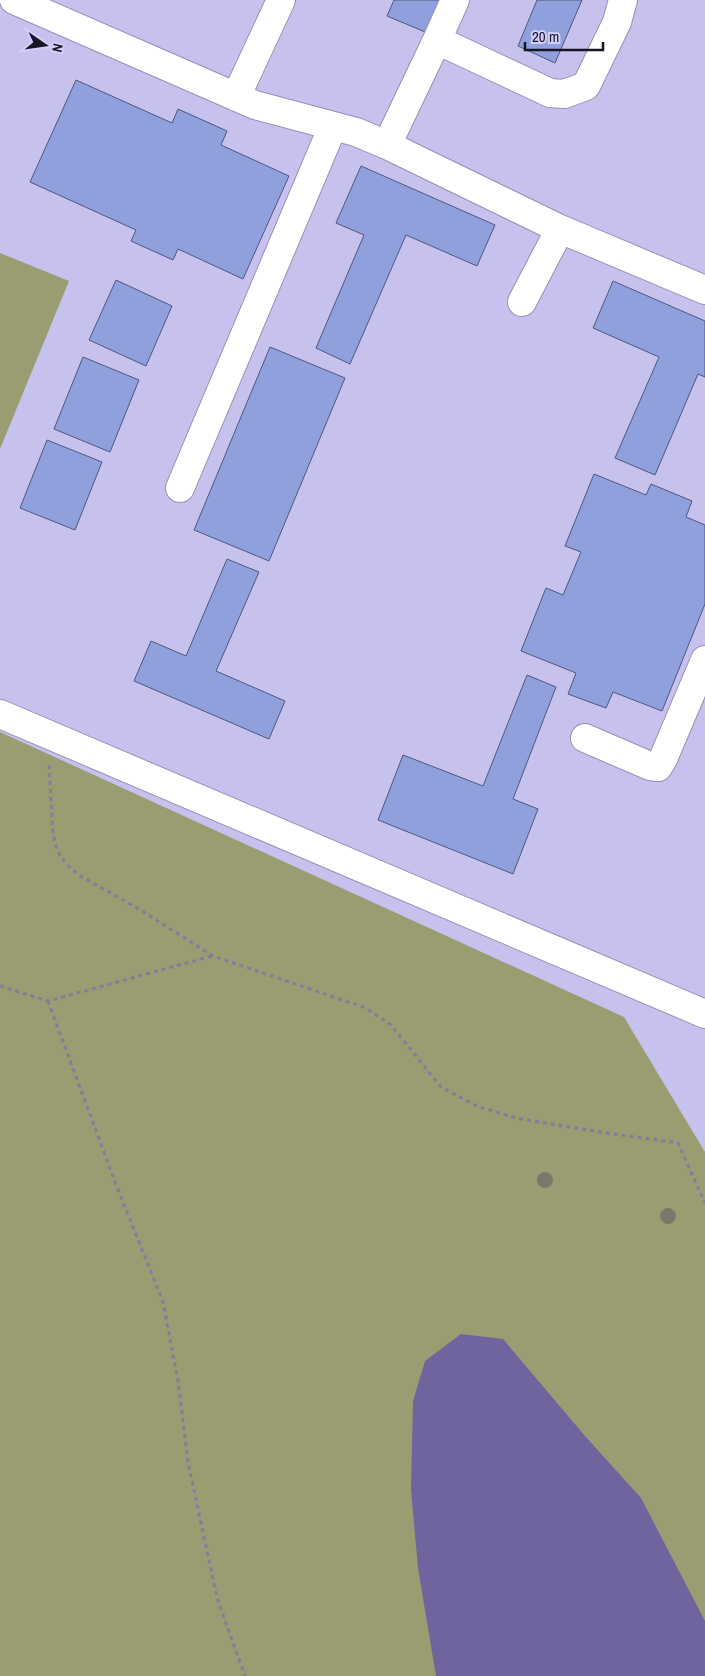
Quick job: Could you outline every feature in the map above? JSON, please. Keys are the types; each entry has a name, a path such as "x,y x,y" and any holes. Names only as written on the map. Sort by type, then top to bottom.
{"lane":[{"path":"14,0 255,105 356,132 560,229 705,290"},
{"path":"236,97 280,0"},
{"path":"387,146 456,0"},
{"path":"437,40 550,93 564,94 586,86 618,22 623,0"},
{"path":"180,488 333,126"},
{"path":"522,302 560,229"},
{"path":"585,738 650,766 658,767 663,760 705,660"},
{"path":"0,714 705,1014"}],"path":[{"path":"47,734 53,834 57,850 66,864 79,875 139,909 213,956 366,1008 391,1024 441,1087 477,1106 516,1118 678,1143 705,1203"},
{"path":"0,986 48,1001 213,956"},
{"path":"48,1001 115,1182 163,1302 178,1381 188,1462 217,1598 245,1676"}],"green space":[{"path":"0,253 69,281 0,449"},
{"path":"0,732 624,1017 705,1152 705,1676 0,1676"}],"shaded area":[{"path":"461,1334 503,1339 585,1436 641,1498 705,1621 705,1676 436,1676 418,1568 411,1490 413,1401 425,1361"}],"building":[{"path":"394,0 444,0 430,34 387,16"},
{"path":"537,0 582,0 555,63 518,46"},
{"path":"76,80 172,123 178,109 227,131 221,145 289,176 243,279 178,249 173,260 131,241 136,230 30,182"},
{"path":"361,166 495,225 477,266 406,235 350,364 316,348 364,235 336,223"},
{"path":"116,280 172,306 146,366 89,340"},
{"path":"613,281 705,321 705,377 698,374 655,475 615,458 659,357 593,328"},
{"path":"270,347 345,378 269,561 194,530"},
{"path":"83,357 139,380 110,452 54,429"},
{"path":"47,440 102,462 75,530 20,508"},
{"path":"594,474 646,495 651,484 692,501 686,517 705,525 705,604 662,711 613,692 606,708 568,694 576,673 521,651 546,588 563,595 581,552 565,546"},
{"path":"227,559 259,572 216,671 285,701 269,739 134,681 151,641 186,656"},
{"path":"527,675 556,687 513,799 538,809 513,874 378,820 403,755 483,786"}]}
